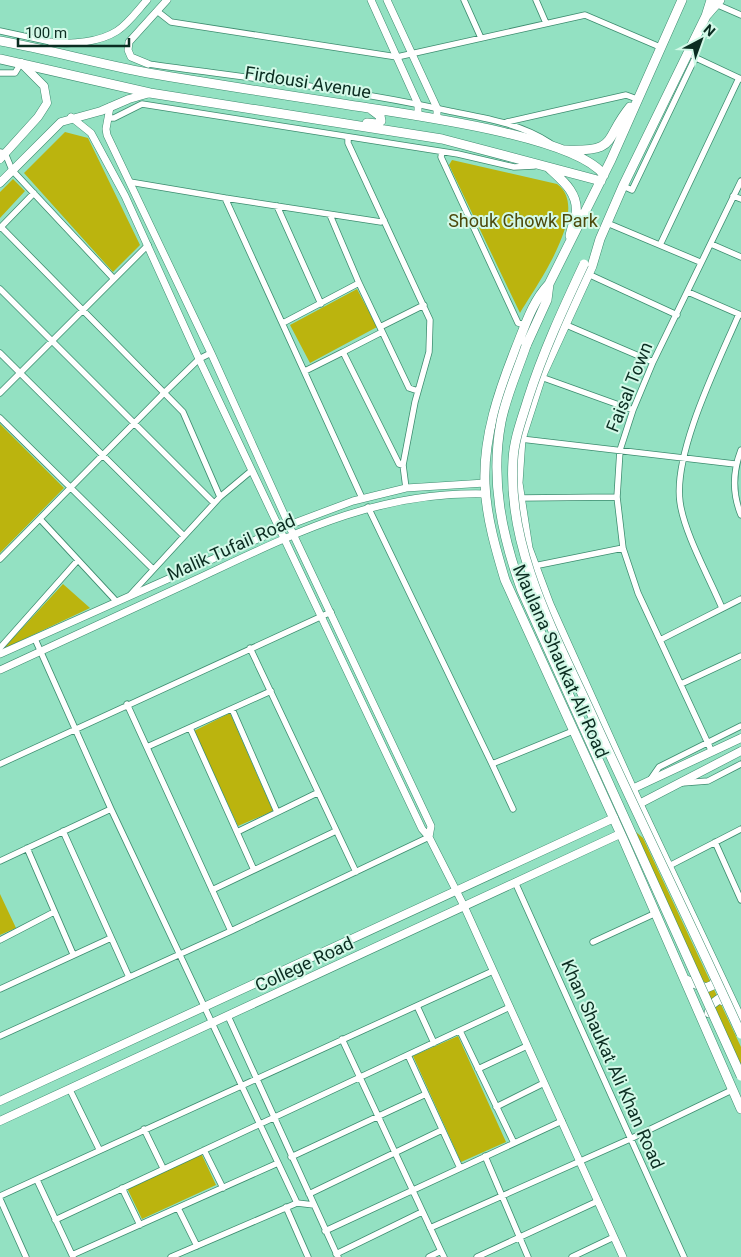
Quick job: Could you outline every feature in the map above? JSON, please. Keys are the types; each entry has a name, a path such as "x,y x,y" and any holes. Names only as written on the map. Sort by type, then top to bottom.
{"main road":[{"name":"Maulana Shaukat Ali Road","path":"682,0 602,178 549,284 539,295 525,325 509,366 491,424 486,447 485,483 498,559 520,614 614,818 741,1109"},
{"path":"674,18 688,0"},
{"name":"Maulana Shaukat Ali Road","path":"716,2 706,16 691,56 623,186 600,239 588,274 541,377 522,439 518,483 523,525 534,566 549,604 632,789 741,1020"},
{"name":"Firdousi Avenue","path":"0,41 50,46 147,68 497,131 560,150 588,162 602,178"},
{"name":"Firdousi Avenue","path":"0,59 150,93 442,140 602,178"},
{"path":"2,155 38,117 47,103 44,86 20,62"},
{"path":"0,183 53,127 71,117 110,108 129,99 150,93"},
{"path":"560,150 590,150 605,144 612,138 624,114 637,99"},
{"path":"348,125 355,122 380,123 382,117 370,109"},
{"path":"546,165 567,185 574,198 576,214 567,249"},
{"path":"600,239 584,264 547,345 515,444 513,474 518,528 530,573 546,613 648,837 741,1034"},
{"path":"549,284 547,300 526,346 501,420 496,459 497,494 509,551 522,590 741,1076"},
{"path":"520,614 534,625 539,625 546,619 549,604"},
{"path":"540,656 544,643 549,638 555,637 565,640"},
{"path":"632,789 741,738"},
{"path":"639,804 741,751"},
{"name":"College Road","path":"0,1101 614,818"},
{"name":"College Road","path":"0,1121 620,834"},
{"path":"686,980 706,988 713,984 720,974"},
{"path":"706,1026 710,1007 714,1002 723,999 734,1006"}],"street":[{"path":"0,31 50,46 71,42 119,30 147,0"},
{"path":"167,0 132,37 128,47 132,57 147,68 418,104 504,123 534,132 560,150"},
{"path":"371,0 418,104 418,116"},
{"path":"387,0 437,108 437,119"},
{"path":"464,0 481,38"},
{"path":"536,0 546,23"},
{"path":"716,2 741,15"},
{"path":"157,10 171,22 397,57 585,14 660,47"},
{"path":"660,245 740,78 691,56"},
{"path":"0,73 15,73 20,62"},
{"path":"504,123 626,95 637,99"},
{"path":"108,118 114,118 142,104 442,152 514,167 546,165"},
{"path":"110,108 106,129 107,135 212,353 293,534 431,826 429,837"},
{"path":"71,117 88,129 95,139 148,245 319,617 422,829 429,837 464,906 623,1257"},
{"path":"348,137 348,143 430,320 429,352 418,391 403,465 406,488"},
{"path":"442,152 441,157 518,323 525,325"},
{"path":"2,155 12,170 114,279"},
{"name":"Faisal Town","path":"712,752 638,593 622,548 617,497 620,450 634,410 653,362 741,181"},
{"path":"130,182 330,215 381,222 384,220"},
{"path":"34,193 0,227 183,412 220,497"},
{"path":"733,196 741,199"},
{"path":"225,198 362,498"},
{"path":"277,206 321,304"},
{"path":"330,215 359,283 409,388 418,391"},
{"path":"607,223 700,262"},
{"path":"711,244 741,257"},
{"path":"0,393 148,245"},
{"path":"588,274 676,315"},
{"path":"283,323 359,283"},
{"path":"0,289 214,504"},
{"path":"688,292 740,314 696,416 684,460 680,503 689,532 722,608"},
{"path":"305,371 343,352 424,305"},
{"path":"564,324 653,362"},
{"path":"343,352 399,464 403,465"},
{"path":"0,353 184,536"},
{"path":"0,559 165,392 199,359 212,353"},
{"path":"541,377 634,410"},
{"path":"0,418 154,569"},
{"path":"522,439 620,450 684,460 736,464"},
{"path":"741,450 736,464 734,492 741,515"},
{"path":"131,594 220,497 251,472"},
{"name":"Malik Tufail Road","path":"0,654 289,525 362,498 406,488 485,483"},
{"name":"Malik Tufail Road","path":"0,670 293,534 368,507 431,496 486,494"},
{"path":"520,498 617,497"},
{"path":"368,507 513,809"},
{"path":"40,519 116,601"},
{"path":"534,566 622,548"},
{"path":"0,648 78,560"},
{"path":"660,640 741,599"},
{"path":"0,764 127,704 331,612"},
{"path":"35,639 111,809 297,1203"},
{"path":"250,648 356,872"},
{"path":"681,684 741,656"},
{"path":"147,747 271,691"},
{"path":"127,704 231,931"},
{"path":"232,709 277,812"},
{"path":"649,781 659,767 741,726"},
{"path":"190,728 254,870"},
{"path":"492,764 573,731"},
{"path":"675,784 708,781 741,764"},
{"path":"237,832 317,793"},
{"path":"0,851 2,860 111,809"},
{"path":"669,866 741,829"},
{"path":"62,831 129,977"},
{"path":"212,890 336,831"},
{"path":"0,1036 231,931 429,837"},
{"path":"715,842 741,900"},
{"path":"28,848 72,954"},
{"name":"Khan Shaukat Ali Khan Road","path":"515,882 684,1257"},
{"path":"0,940 54,912"},
{"path":"593,942 656,913"},
{"path":"0,989 72,954 111,938"},
{"path":"26,1257 0,1198 99,1149 493,971"},
{"path":"416,1006 434,1043"},
{"path":"55,1220 510,1007"},
{"path":"228,1016 337,1255 422,1212"},
{"path":"460,1031 514,1143"},
{"path":"342,1039 442,1254 429,1257"},
{"path":"478,1069 527,1046"},
{"path":"408,1055 460,1168"},
{"path":"496,1107 544,1083"},
{"path":"70,1090 99,1149"},
{"path":"430,1228 630,1139 732,1090"},
{"path":"291,1157 426,1094"},
{"path":"325,1231 562,1121"},
{"path":"144,1129 163,1168"},
{"path":"309,1194 442,1130"},
{"path":"204,1150 223,1188"},
{"path":"485,1156 528,1257"},
{"path":"37,1180 73,1256 278,1163"},
{"path":"122,1188 140,1225"},
{"path":"477,1257 598,1201"},
{"path":"172,1257 297,1203 314,1206"},
{"path":"178,1208 197,1246"},
{"path":"286,1208 308,1257"},
{"path":"572,1257 614,1237"}],"green space":[{"path":"65,132 88,138 140,245 113,272 24,173"},
{"name":"Shouk Chowk Park","path":"452,160 557,184 566,196 568,211 565,229 558,248 520,313 449,165"},
{"path":"13,179 25,191 0,218 0,192"},
{"path":"357,289 377,327 310,363 290,325"},
{"path":"0,424 64,488 0,553"},
{"path":"63,584 90,608 3,649"},
{"path":"230,713 273,811 238,826 194,731"},
{"path":"636,832 643,838 741,1047 741,1074"},
{"path":"0,894 16,928 0,935"},
{"path":"458,1036 506,1142 461,1162 413,1056"},
{"path":"201,1153 216,1185 142,1219 127,1188"}]}
